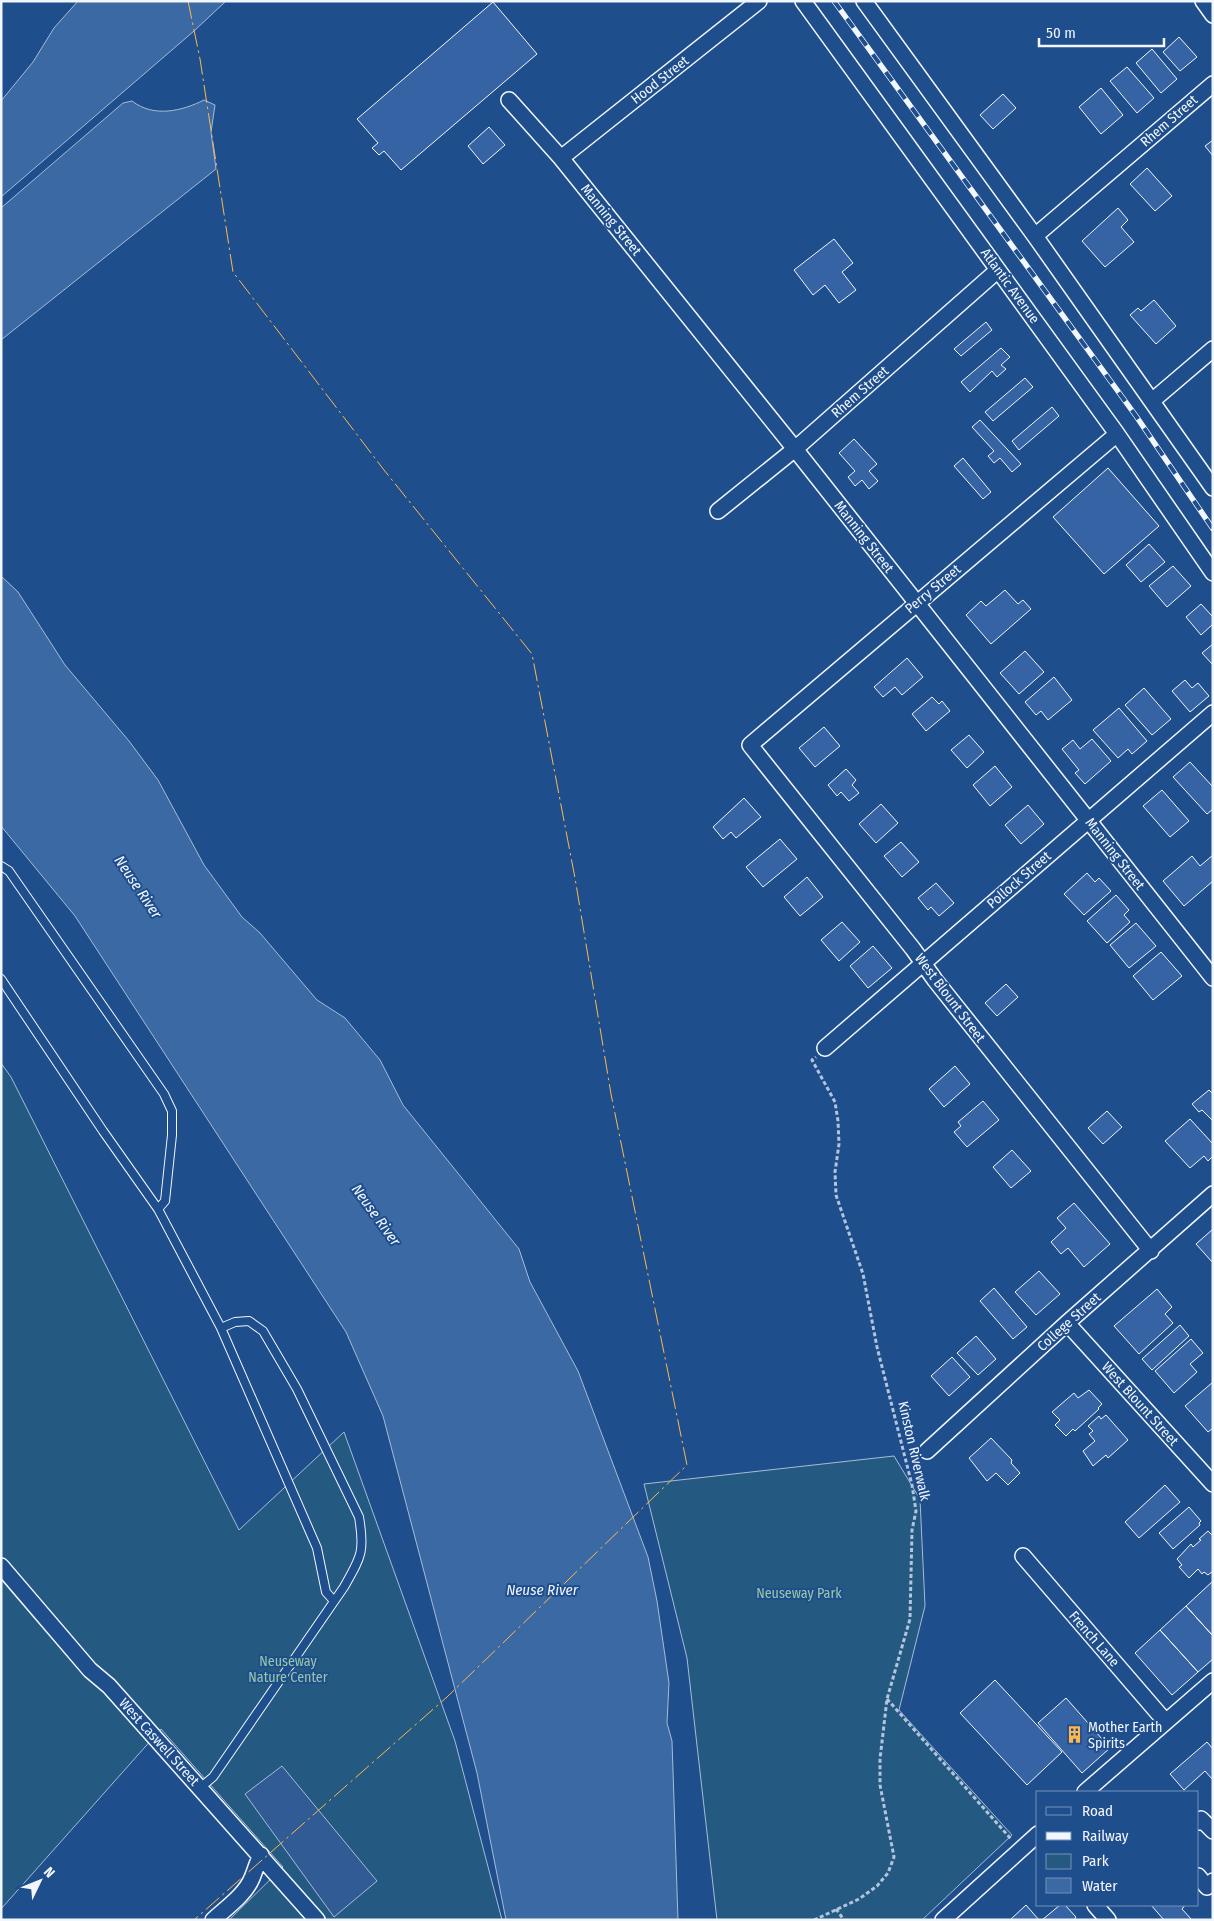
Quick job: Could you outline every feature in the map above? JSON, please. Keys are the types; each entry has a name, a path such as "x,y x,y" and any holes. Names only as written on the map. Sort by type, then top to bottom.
{"street":[{"name":"Hood Street","path":"561,158 759,1"},
{"name":"Atlantic Avenue","path":"803,1 1117,434 1213,573"},
{"path":"864,1 1035,236 1213,488"},
{"path":"1203,1 1213,15"},
{"name":"Rhem Street","path":"1035,236 1213,84"},
{"name":"Manning Street","path":"509,100 561,158 795,449 1213,978"},
{"name":"Rhem Street","path":"718,510 795,449 998,270"},
{"path":"1152,401 1213,349"},
{"name":"Perry Street","path":"750,745 1117,434"},
{"name":"Pollock Street","path":"825,1048 1213,713"},
{"name":"West Blount Street","path":"750,745 914,949 1151,1251"},
{"name":"College Street","path":"928,1451 1067,1323 1151,1251 1213,1194"},
{"name":"West Blount Street","path":"1067,1323 1213,1484"},
{"name":"French Lane","path":"1023,1556 1165,1722"},
{"name":"West Caswell Street","path":"1,1566 90,1670 110,1686 317,1920"},
{"path":"1086,1791 1213,1681"},
{"path":"1199,1821 1201,1819 1213,1831"},
{"path":"943,1920 1036,1838"},
{"path":"213,1920 242,1893 252,1878 261,1855"},
{"path":"1199,1877 1207,1887 1213,1881"}],"lane":[{"path":"1,866 10,871 164,1094 172,1111 172,1136 165,1201 158,1208"},
{"path":"1,979 103,1131 158,1208 221,1328 317,1548 326,1592 334,1601"},
{"path":"200,1788 213,1777 334,1601 360,1558 363,1538 359,1517 297,1389 263,1331 249,1321 235,1322 221,1328"}],"path":[{"name":"Kinston Riverwalk","path":"814,1920 859,1899 877,1886 888,1873 894,1857 880,1785 880,1759 887,1699 910,1619 912,1530 916,1511 912,1485 877,1347 863,1274 836,1195 835,1172 839,1144 835,1102 812,1060 825,1048"},
{"path":"887,1699 1013,1841"},
{"path":"836,1909 844,1920"}],"green space":[{"name":"Neuseway Nature Center","path":"1,1063 11,1077 239,1530 344,1432 455,1741 502,1920 229,1920 283,1867 161,1729 1,1909"},
{"name":"Neuseway Park","path":"894,1456 920,1499 925,1606 899,1710 1012,1835 922,1920 717,1920 687,1658 644,1484"}],"shaded area":[{"path":"282,1766 377,1881 334,1917 245,1794"}],"water":[{"path":"78,1 226,1 194,31 1,197 1,101 33,62 54,28"},
{"path":"204,100 215,105 211,132 216,169 1,340 1,208 123,103 132,101 149,110 168,111 187,107"},
{"name":"Neuse River","path":"1,576 18,592 65,665 129,741 158,780 204,865 242,917 260,933 317,1000 345,1018 380,1060 403,1105 519,1249 530,1282 578,1371 648,1557 657,1601 669,1683 667,1723 672,1741 678,1920 506,1920 477,1773 383,1416 346,1332 75,916 1,826"}],"building":[{"path":"493,2 537,54 401,170 384,151 379,155 372,148 378,143 357,119"},
{"path":"1179,37 1197,57 1180,71 1163,52"},
{"path":"1152,49 1177,79 1161,93 1136,63"},
{"path":"1127,67 1154,98 1137,113 1110,81"},
{"path":"1101,88 1123,115 1101,134 1079,107"},
{"path":"1003,94 1016,108 993,129 980,115"},
{"path":"489,127 505,145 483,164 468,146"},
{"path":"1213,140 1213,156 1205,146"},
{"path":"1147,168 1172,196 1155,211 1130,184"},
{"path":"1118,208 1128,220 1121,227 1134,242 1105,267 1082,241"},
{"path":"834,239 853,263 842,272 856,290 839,303 825,285 813,295 794,270"},
{"path":"1154,300 1176,326 1156,344 1130,315 1138,308 1141,311"},
{"path":"986,322 992,330 961,356 954,349"},
{"path":"1001,348 1010,357 1001,365 1006,369 997,377 992,371 970,392 961,382"},
{"path":"1025,378 1033,387 993,421 985,412"},
{"path":"1052,407 1059,416 1019,450 1012,441"},
{"path":"980,420 1021,464 1012,472 1000,458 994,463 988,456 994,451 972,427"},
{"path":"854,439 877,464 869,471 878,481 869,489 862,480 855,486 848,477 855,471 839,453"},
{"path":"963,458 991,492 983,499 954,466"},
{"path":"1108,468 1159,526 1104,574 1053,517"},
{"path":"1149,544 1165,562 1141,582 1126,565"},
{"path":"1173,566 1191,586 1167,607 1149,586"},
{"path":"1005,590 1018,604 1023,600 1031,609 991,644 966,615 981,601 986,606"},
{"path":"1201,604 1213,617 1213,624 1201,635 1186,617"},
{"path":"1213,644 1213,665 1202,653"},
{"path":"1025,651 1044,672 1019,694 1000,673"},
{"path":"907,658 923,677 902,695 895,687 883,697 874,687"},
{"path":"1054,677 1072,700 1048,720 1041,711 1036,715 1025,702"},
{"path":"1185,680 1192,688 1198,683 1209,696 1190,712 1172,691"},
{"path":"1144,688 1171,719 1152,735 1125,705"},
{"path":"932,697 939,704 942,701 950,711 926,731 912,714"},
{"path":"1119,708 1147,741 1132,754 1128,749 1118,758 1093,730"},
{"path":"824,727 840,746 815,767 799,748"},
{"path":"969,735 984,752 967,768 951,750"},
{"path":"1092,739 1111,761 1085,784 1075,773 1079,770 1062,749 1073,740 1080,749"},
{"path":"1190,762 1213,787 1213,809 1207,814 1173,777"},
{"path":"995,766 1012,787 990,806 973,785"},
{"path":"846,769 856,780 852,785 859,793 849,801 841,792 837,796 828,785"},
{"path":"1162,790 1189,821 1170,837 1143,806"},
{"path":"744,798 761,817 736,838 731,832 723,839 713,827"},
{"path":"881,804 898,823 876,843 859,824"},
{"path":"1028,805 1044,824 1021,844 1005,825"},
{"path":"780,839 797,859 763,887 746,867"},
{"path":"901,842 919,862 902,877 884,856"},
{"path":"1213,855 1213,881 1184,906 1163,881 1192,856 1200,866"},
{"path":"1087,873 1095,882 1099,878 1111,891 1084,915 1064,894"},
{"path":"807,877 823,897 800,916 784,897"},
{"path":"936,883 954,903 939,916 931,907 928,910 918,898"},
{"path":"1116,895 1129,910 1124,915 1130,922 1107,943 1087,921"},
{"path":"842,922 860,942 839,961 821,940"},
{"path":"1136,923 1156,946 1129,968 1110,945"},
{"path":"873,946 892,968 868,988 850,966"},
{"path":"1161,952 1182,976 1153,1000 1133,976"},
{"path":"1006,984 1018,997 997,1016 985,1003"},
{"path":"955,1066 970,1084 944,1107 929,1089"},
{"path":"1209,1090 1213,1094 1213,1121 1202,1110 1199,1112 1192,1104"},
{"path":"983,1101 999,1120 967,1147 954,1132 961,1126 958,1122"},
{"path":"1107,1111 1122,1127 1103,1144 1088,1128"},
{"path":"1190,1119 1213,1144 1213,1156 1208,1161 1204,1156 1190,1168 1165,1141"},
{"path":"1012,1150 1031,1171 1011,1188 993,1167"},
{"path":"1074,1203 1110,1244 1084,1267 1068,1248 1061,1254 1051,1242 1066,1228 1057,1218"},
{"path":"1213,1229 1213,1263 1196,1244"},
{"path":"1039,1271 1060,1294 1036,1315 1015,1292"},
{"path":"994,1288 1027,1327 1013,1339 980,1301"},
{"path":"1157,1289 1172,1307 1165,1314 1173,1323 1139,1354 1114,1326"},
{"path":"1180,1325 1189,1336 1152,1370 1142,1359"},
{"path":"976,1336 996,1359 978,1375 957,1353"},
{"path":"1191,1339 1203,1353 1190,1364 1197,1372 1174,1393 1155,1371"},
{"path":"952,1357 970,1377 949,1396 931,1376"},
{"path":"1213,1382 1213,1428 1208,1432 1185,1406"},
{"path":"1089,1390 1102,1404 1075,1431 1073,1429 1066,1436 1055,1425 1060,1420 1052,1412 1074,1393 1078,1398"},
{"path":"1106,1415 1128,1440 1108,1458 1106,1455 1093,1466 1083,1451 1095,1441 1089,1434 1093,1431 1088,1426 1099,1416 1101,1419"},
{"path":"991,1438 1012,1460 1011,1463 1020,1473 1008,1485 996,1473 987,1481 969,1458"},
{"path":"1165,1485 1180,1502 1139,1538 1125,1522"},
{"path":"1189,1507 1201,1521 1200,1525 1173,1549 1159,1533"},
{"path":"1208,1531 1213,1536 1213,1571 1208,1575 1204,1572 1202,1574 1198,1569 1189,1578 1179,1567 1182,1565 1177,1559 1191,1544 1193,1547 1201,1540 1199,1539"},
{"path":"1213,1581 1213,1636 1186,1606"},
{"path":"1186,1606 1213,1636 1213,1659 1198,1672 1160,1630"},
{"path":"1160,1630 1198,1672 1172,1695 1135,1653"},
{"path":"995,1680 1062,1752 1027,1785 960,1713"},
{"name":"Mother Earth Spirits","path":"1066,1698 1110,1748 1082,1773 1038,1723"},
{"path":"1207,1742 1213,1749 1213,1780 1205,1771 1184,1790 1170,1774"},
{"path":"1026,1905 1039,1920 1010,1920"},
{"path":"1059,1906 1066,1906 1076,1917 1074,1920 1042,1920"},
{"path":"1152,1906 1184,1906 1182,1909 1192,1920 1164,1920"}],"railway":[{"path":"834,1 1136,416 1213,529"}],"power":[{"path":"188,1 200,59 233,272 384,470 532,654 575,878 611,1094 687,1465 447,1697 194,1920"}],"place":[{"name":"Mother Earth Spirits","path":"1074,1735"}]}
